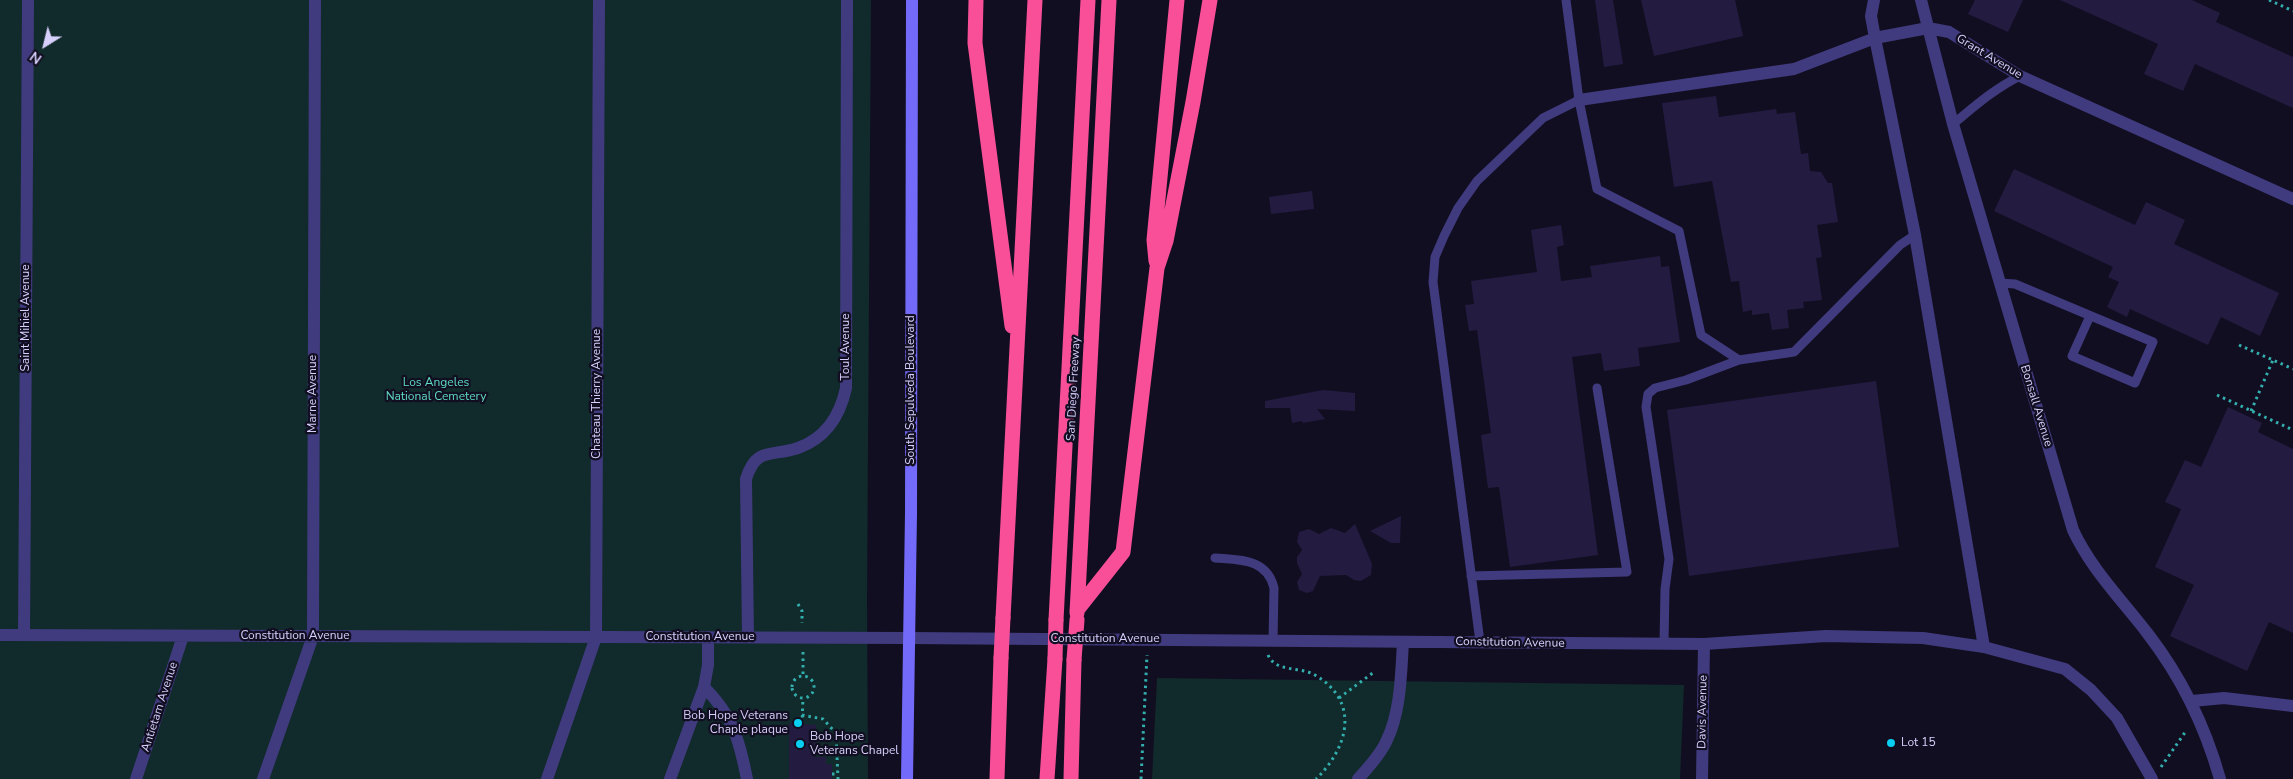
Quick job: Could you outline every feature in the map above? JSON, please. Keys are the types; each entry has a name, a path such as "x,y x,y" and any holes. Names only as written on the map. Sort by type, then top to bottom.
{"highway":[{"path":"976,0 975,43 1017,367"},
{"path":"997,779 1001,658 1035,0"},
{"path":"1047,779 1055,659 1088,0"},
{"name":"San Diego Freeway","path":"1071,779 1074,660 1109,0"},
{"path":"1157,268 1154,240 1177,0"},
{"path":"1077,615 1123,552 1157,268 1166,241 1190,120 1210,0"}],"main road":[{"name":"South Sepulveda Boulevard","path":"907,779 912,0"}],"street":[{"name":"Saint Mihiel Avenue","path":"24,635 28,0"},
{"name":"Marne Avenue","path":"263,779 312,636 314,0"},
{"name":"Chateau Thierry Avenue","path":"546,779 596,637 599,0"},
{"name":"Toul Avenue","path":"748,637 746,479 750,467 758,457 798,448 819,437 833,422 842,405 846,388 847,0"},
{"path":"1874,0 1871,16 1916,235 1984,647"},
{"name":"Bonsall Avenue","path":"1921,0 1953,124 2072,530 2083,553 2149,635 2192,700 2220,779"},
{"name":"Grant Avenue","path":"1579,100 1794,69 1875,38 1928,28 1949,32 2020,76 2293,199"},
{"name":"Constitution Avenue","path":"0,635 802,637 1664,644 1704,644 1826,636 1923,638 1984,647 2065,669 2091,690 2117,718 2154,776"},
{"name":"Antietam Avenue","path":"136,779 183,636"},
{"path":"670,779 704,687 708,665 708,637"},
{"path":"1358,779 1386,743 1391,730 1400,686 1403,642"},
{"name":"Davis Avenue","path":"1702,779 1704,644"},
{"path":"704,687 721,704 735,730 747,779"},
{"path":"2192,700 2224,698 2293,706"}],"lane":[{"path":"1566,0 1579,100 1597,189 1679,231 1701,336 1739,360"},
{"path":"1953,124 1981,100 2020,76"},
{"path":"1480,642 1432,282 1435,257 1458,208 1477,181 1543,118 1579,100"},
{"path":"1664,644 1665,589 1669,560 1646,408 1648,394 1655,388 1686,380 1739,360 1794,352 1900,245 1916,235"},
{"path":"1999,283 2016,284 2153,342 2135,383 2072,356 2090,316"},
{"path":"1471,576 1627,572 1597,388"},
{"path":"1215,558 1253,561 1266,571 1272,579 1274,588 1273,641"}],"path":[{"path":"2269,0 2293,11"},
{"path":"2239,345 2293,370"},
{"path":"2251,411 2272,360"},
{"path":"2216,395 2293,430"},
{"path":"802,637 803,676"},
{"path":"1141,779 1148,640"},
{"path":"1268,654 1271,661 1277,665 1314,674 1325,682 1339,698 1346,721 1341,745 1334,760 1316,779"},
{"path":"1339,698 1374,672"},
{"path":"803,676 812,682 814,689 810,695 803,698 796,696 792,686 794,680 803,676"},
{"path":"802,724 803,698"},
{"path":"802,715 819,717 833,727 836,733 838,779"},
{"path":"2154,776 2190,726"},
{"path":"832,774 838,774"}],"green space":[{"name":"Los Angeles National Cemetery","path":"0,0 871,0 867,598 868,779 0,779"},
{"path":"1157,678 1684,685 1680,779 1152,779"}],"building":[{"path":"1595,0 1613,0 1623,64 1604,67"},
{"path":"1641,0 1735,0 1743,36 1654,56"},
{"path":"1975,0 2023,0 2008,32 1968,14"},
{"path":"2060,0 2192,0 2220,13 2216,22 2293,57 2293,108 2195,64 2183,91 2144,74 2158,44"},
{"path":"1716,96 1719,117 1776,109 1777,114 1795,112 1801,154 1808,153 1810,171 1821,172 1828,183 1832,183 1838,222 1817,225 1822,257 1816,258 1822,300 1803,302 1804,308 1787,310 1789,328 1772,330 1769,313 1752,315 1752,310 1743,312 1739,281 1731,282 1712,181 1674,187 1662,103"},
{"path":"2014,169 2135,225 2146,202 2185,220 2174,244 2279,293 2260,336 2221,317 2208,345 2130,309 2127,317 2107,307 2119,282 2108,277 2113,267 1994,211"},
{"path":"1312,191 1314,209 1271,214 1269,197"},
{"path":"1561,225 1564,245 1557,247 1561,281 1592,277 1590,266 1660,256 1661,267 1669,266 1680,342 1638,348 1640,366 1604,371 1601,353 1572,357 1598,555 1510,567 1499,487 1488,488 1481,435 1491,433 1477,330 1469,331 1465,305 1474,304 1471,281 1537,272 1531,230"},
{"path":"1876,381 1899,547 1689,576 1667,410"},
{"path":"1323,390 1355,393 1355,411 1317,409 1325,419 1292,423 1290,408 1265,408 1265,401"},
{"path":"2228,407 2262,423 2258,432 2293,449 2293,633 2269,622 2247,671 2170,636 2194,585 2155,567 2181,509 2165,502 2185,460 2201,467"},
{"path":"1401,516 1400,543 1391,543 1370,531"},
{"path":"1355,524 1372,564 1371,575 1361,581 1354,580 1346,575 1320,576 1313,591 1307,593 1299,590 1297,582 1302,574 1297,563 1297,557 1302,550 1297,542 1299,532 1309,529 1319,534 1331,528 1345,533"},
{"name":"Bob Hope Veterans Chapel","path":"789,723 816,725 815,757 826,757 826,764 832,764 832,779 789,779"}],"place":[{"name":"Bob Hope Veterans Chaple plaque","path":"798,723"},
{"name":"Lot 15","path":"1891,743"},
{"name":"Bob Hope Veterans Chapel","path":"800,744"}]}
